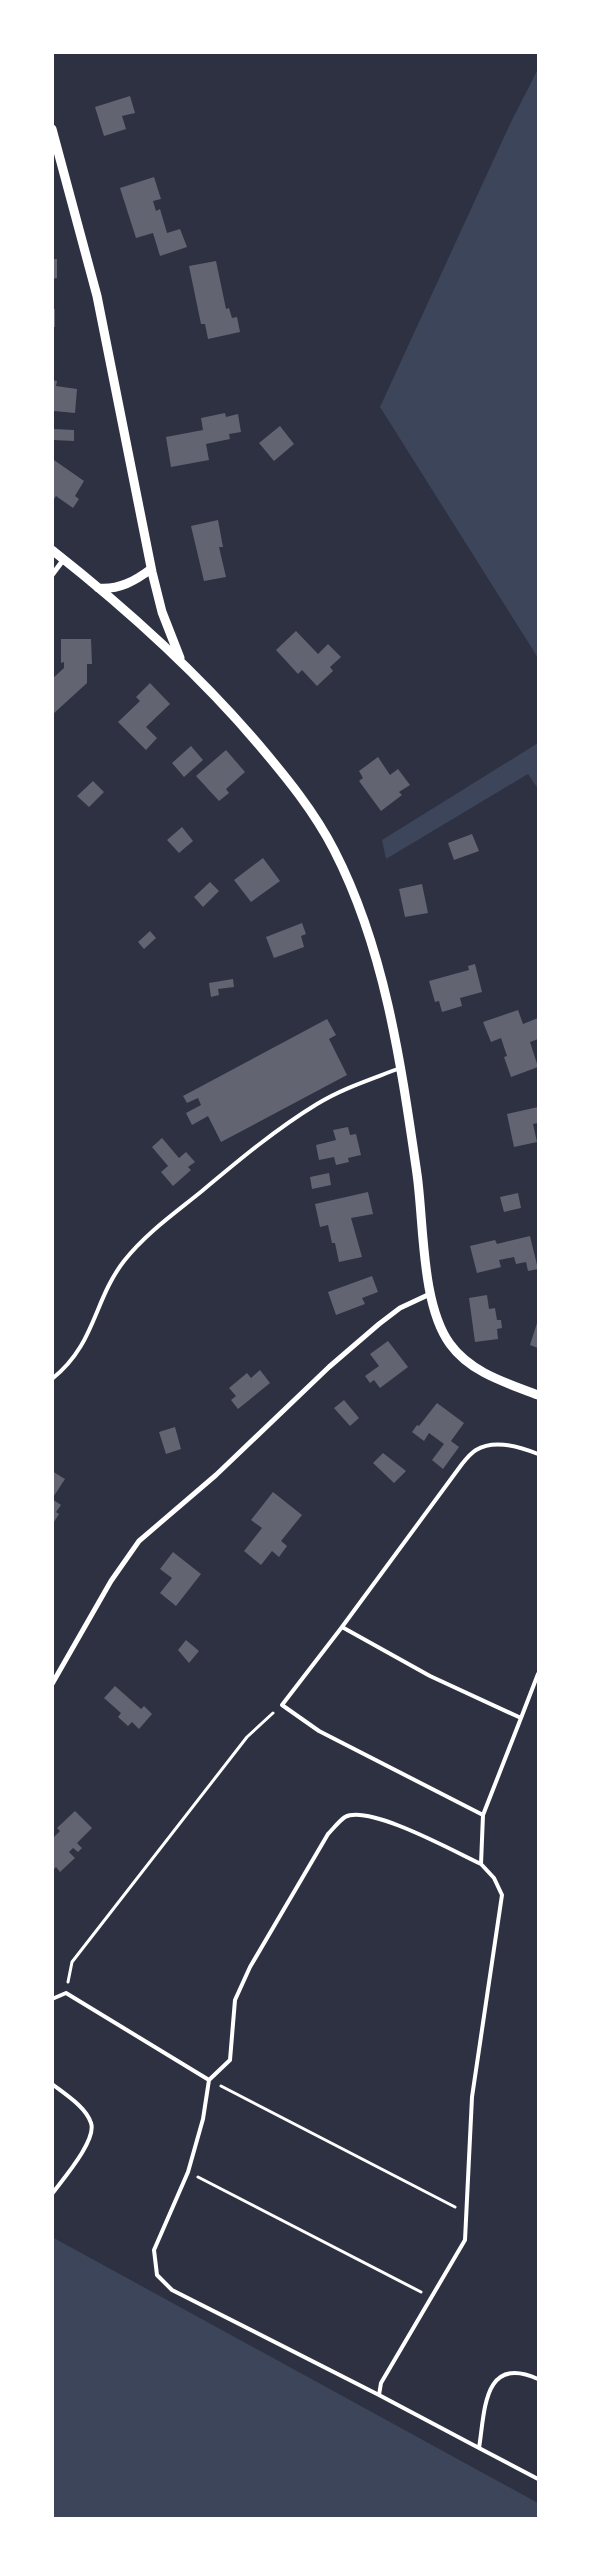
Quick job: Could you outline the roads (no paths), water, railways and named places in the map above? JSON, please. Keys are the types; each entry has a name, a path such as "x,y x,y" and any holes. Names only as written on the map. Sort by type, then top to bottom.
{"street":[{"path":"52,129 97,296 151,569 162,612 181,660"},
{"path":"52,550 181,660 205,683 277,766 316,818 333,848 358,903 379,969 400,1068 418,1184 430,1294 442,1330 460,1354 493,1377 538,1395"},
{"path":"52,575 64,559"},
{"path":"98,588 116,588 151,569"},
{"path":"52,1684 111,1581 139,1541 216,1475 329,1367 379,1324 400,1308 430,1294"}],"lane":[{"path":"52,1379 71,1363 80,1350 114,1275 139,1244 158,1226 232,1165 317,1104 340,1091 400,1068"},
{"path":"483,1815 319,1731 282,1705 462,1464 477,1450 494,1444 538,1454"},
{"path":"342,1627 430,1676 521,1718"},
{"path":"481,1864 483,1815 538,1674"},
{"path":"379,2395 381,2383 465,2240 472,2097 502,1895 494,1878 481,1864 386,1820 358,1815 345,1817 328,1834 250,1967 235,2000 230,2060 209,2080 203,2119 188,2172 154,2250 157,2275 172,2290 379,2395 538,2479"},
{"path":"52,1999 66,1993 209,2080"},
{"path":"52,2084 84,2110 92,2124 90,2140 52,2194"},
{"path":"479,2448 488,2392 496,2379 509,2374 526,2373 538,2379"}]}
